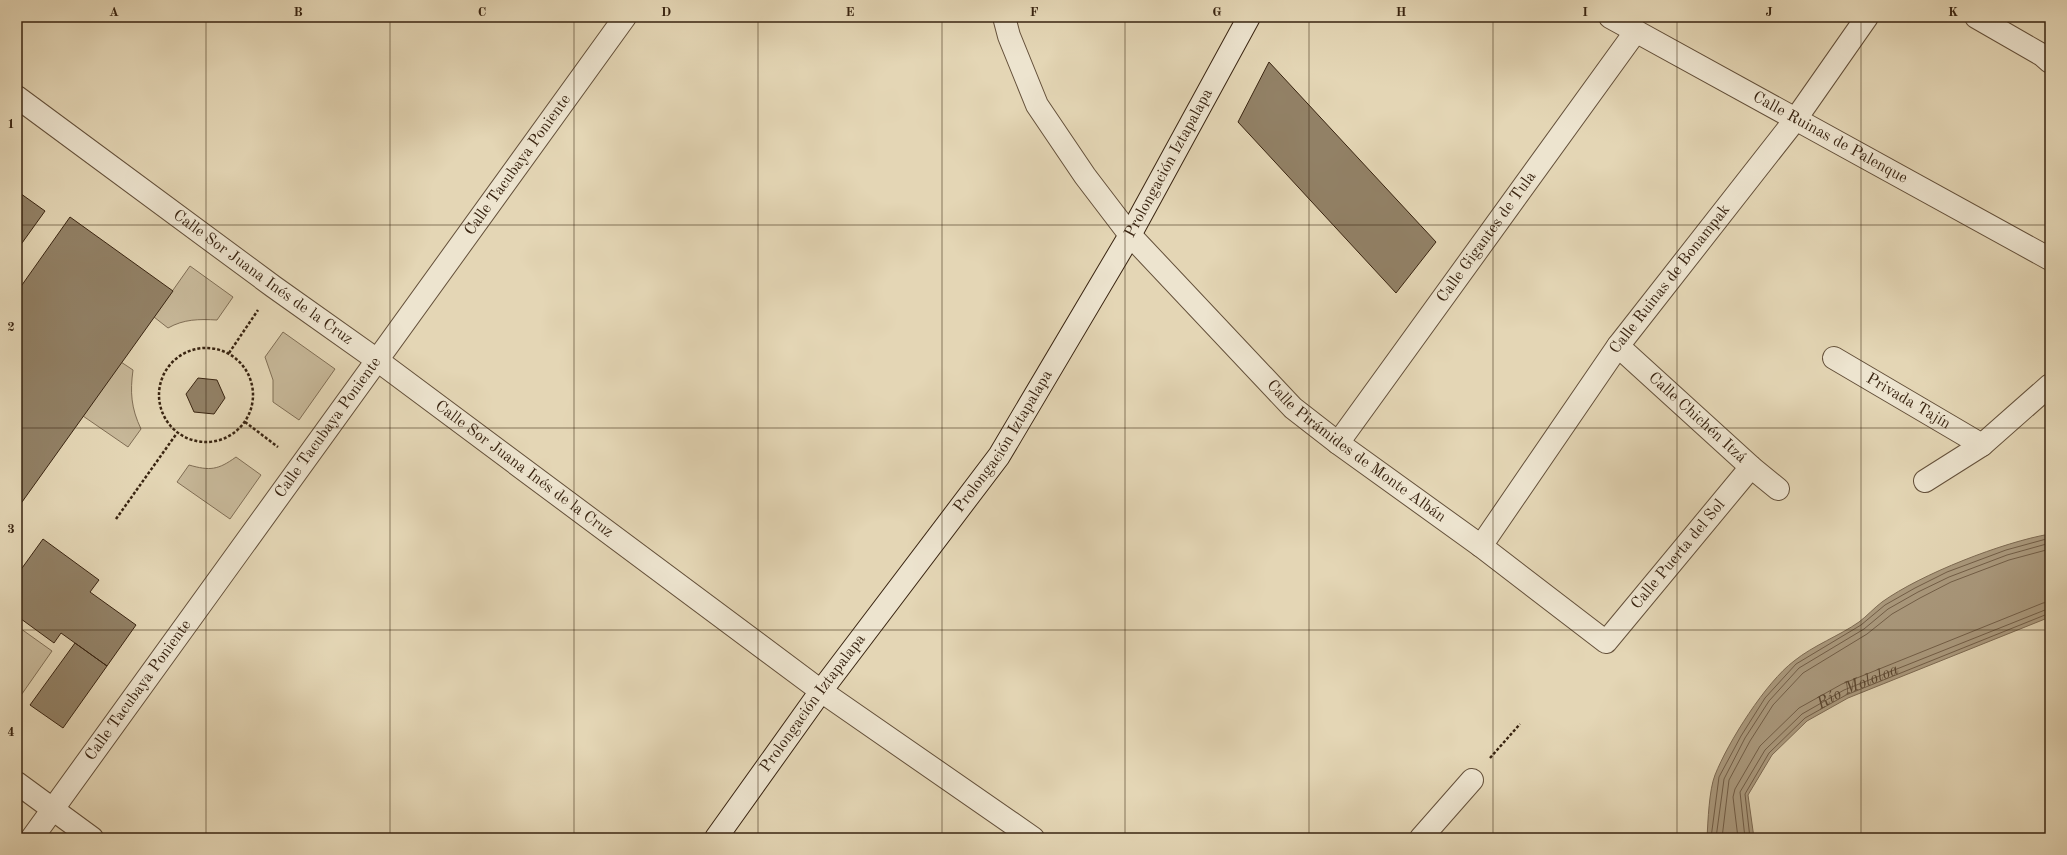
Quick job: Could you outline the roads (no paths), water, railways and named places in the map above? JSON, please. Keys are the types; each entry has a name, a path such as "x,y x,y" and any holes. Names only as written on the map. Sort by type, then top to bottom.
{"street":[{"name":"Calle Tacubaya Poniente","path":"32,838 625,17"},
{"name":"Calle Pirámides de Monte Albán","path":"1004,17 1009,36 1037,105 1086,176 1130,235 1293,408 1338,444 1481,546 1606,642"},
{"name":"Prolongación Iztapalapa","path":"716,838 821,691 999,456 1130,235 1249,17"},
{"name":"Calle Ruinas de Palenque","path":"1610,17 2050,259"},
{"name":"Calle Ruinas de Bonampak","path":"1481,546 1618,346 1795,120 1867,17"},
{"path":"1976,17 2042,55 2050,62"},
{"name":"Calle Gigantes de Tula","path":"1338,444 1636,31"},
{"name":"Calle Sor Juana Inés de la Cruz","path":"17,97 274,287 377,360 821,691 1033,838"},
{"name":"Calle Chichén Itzá","path":"1618,346 1750,467 1778,489"},
{"name":"Privada Tajín","path":"1834,358 1982,444"},
{"path":"1925,480 1982,444 2050,385"},
{"name":"Calle Puerta del Sol","path":"1606,642 1750,467"},
{"path":"1421,838 1472,780"},
{"path":"17,783 92,838"}],"water":[{"name":"Río Mololoa","path":"2050,534 2050,617 1848,698 1807,721 1772,755 1748,795 1754,838 1707,838 1711,789 1721,761 1738,730 1760,698 1783,671 1794,661 1818,645 1862,620 1882,602 1898,591 1940,570 1963,560 2009,544"}]}
